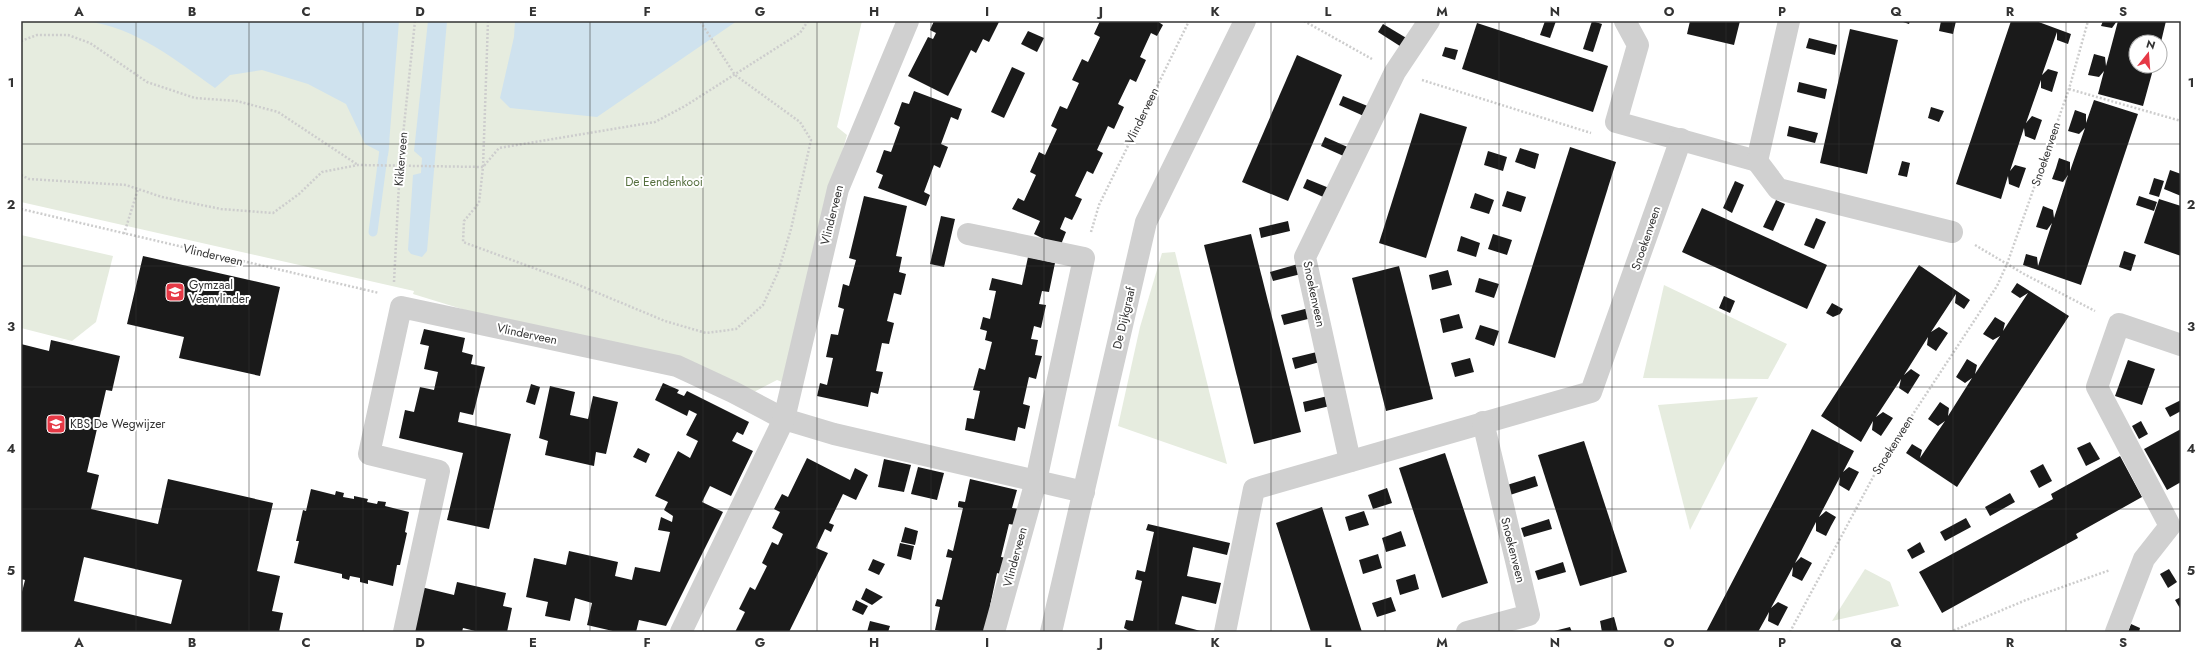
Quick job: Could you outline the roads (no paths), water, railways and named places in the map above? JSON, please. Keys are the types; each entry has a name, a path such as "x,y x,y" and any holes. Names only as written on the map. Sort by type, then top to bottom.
{"street":[{"name":"Vlinderveen","path":"681,632 784,419 838,188 908,21"},
{"name":"De Dijkgraaf","path":"1051,632 1146,222 1245,21"},
{"name":"Snoekenveen","path":"1350,461 1305,257 1395,72 1429,21"},
{"path":"1625,21 1638,45 1616,122 1757,161 1778,189 1952,232"},
{"path":"1757,161 1789,21"},
{"name":"Snoekenveen","path":"1225,632 1254,489 1482,422 1591,392 1681,139"},
{"name":"Vlinderveen","path":"968,234 1084,258 1036,482 994,632"},
{"name":"Vlinderveen","path":"404,632 439,471 369,454 397,302 677,366 733,392 784,419 834,434 1084,492"},
{"path":"2116,632 2144,559 2170,526 2097,387 2120,324 2181,345"},
{"name":"Snoekenveen","path":"1467,632 1529,615 1482,422"}],"water":[{"path":"85,21 399,21 388,156 365,144 346,104 308,84 262,70 230,75 215,88 170,56 138,37 104,24"},
{"path":"428,21 447,21 427,251 422,257 411,254 408,250 413,175 421,173 422,158 414,151"},
{"path":"515,21 737,21 597,117 510,108 500,98 514,37"}],"waterway":[{"path":"373,232 385,142"}],"place":[{"name":"Gymzaal Veenvlinder","path":"175,292"},
{"name":"KBS De Wegwijzer","path":"56,424"}],"park label":[{"name":"De Eendenkooi","path":"664,182"}]}
